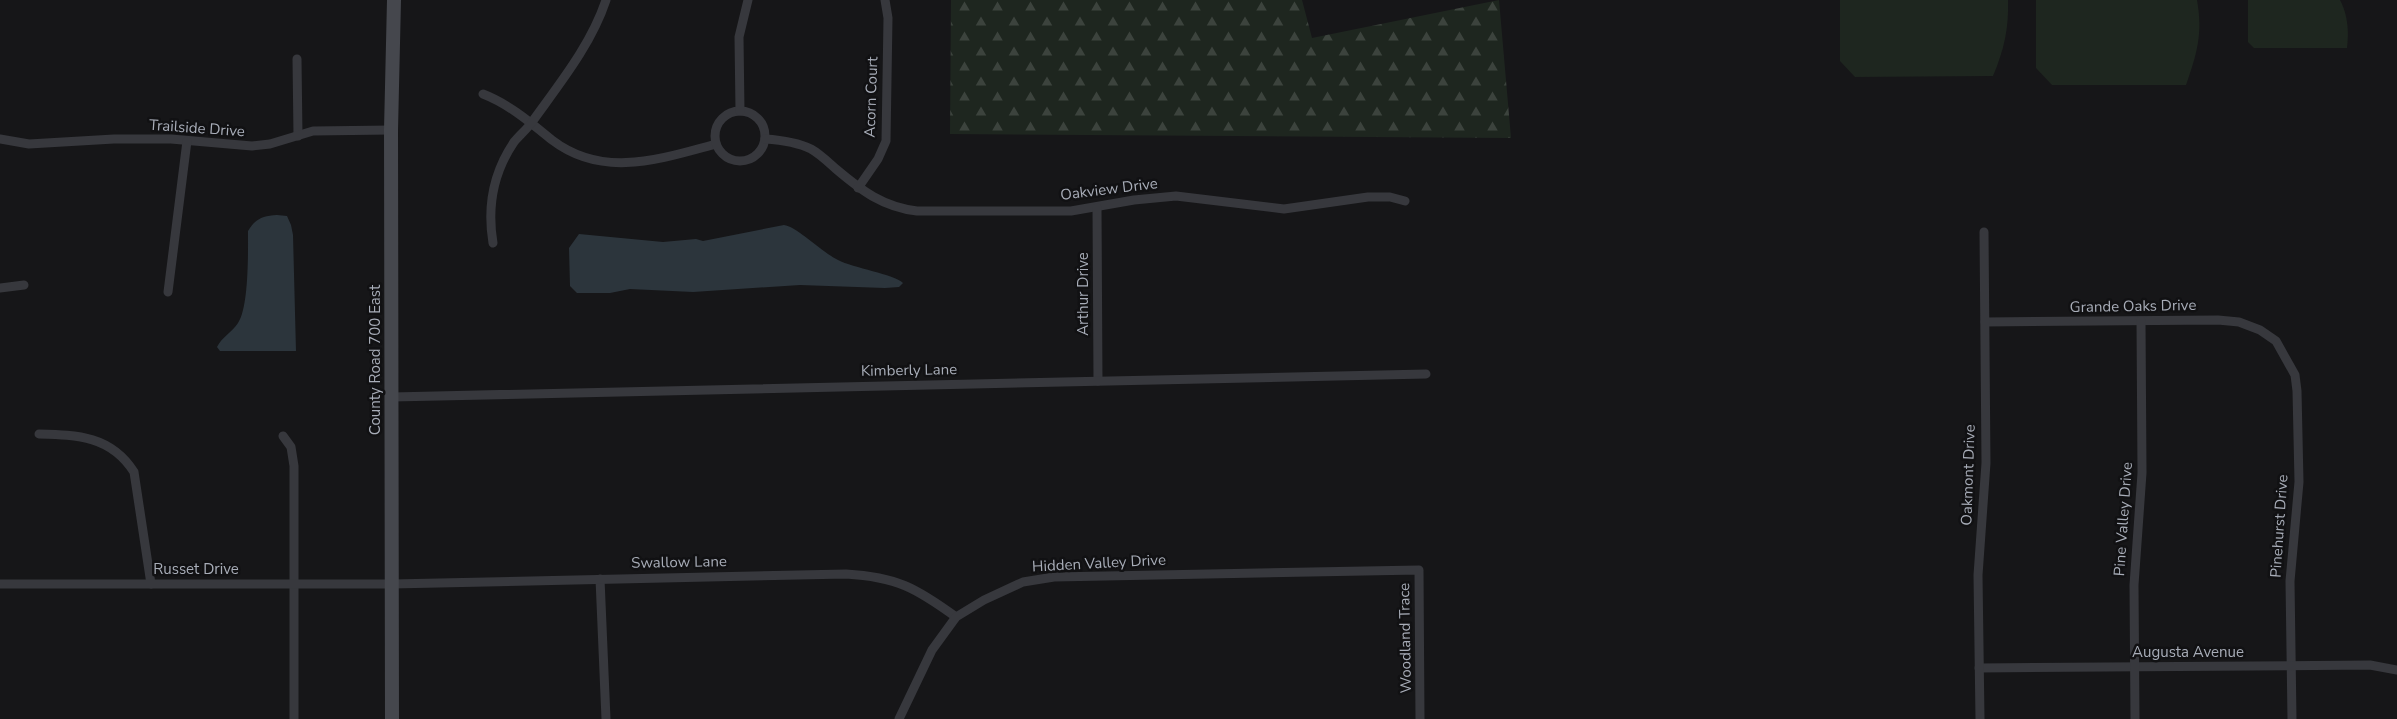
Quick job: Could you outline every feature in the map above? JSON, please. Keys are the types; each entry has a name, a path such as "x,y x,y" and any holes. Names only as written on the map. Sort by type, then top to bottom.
{"main road":[{"name":"County Road 700 East","path":"392,719 394,0"}],"street":[{"path":"493,243 490,218 492,191 510,148 531,124 591,37 606,0"},
{"path":"740,111 738,37 748,0"},
{"name":"Acorn Court","path":"858,188 878,159 886,141 888,18 885,0"},
{"path":"297,59 298,136"},
{"path":"483,94 502,103 569,151 600,162 619,164 657,160 716,144"},
{"path":"740,111 756,117 765,131 765,139 758,154 742,161 726,157 716,144 715,136 720,122 732,112 740,111"},
{"name":"Trailside Drive","path":"0,139 29,144 114,139 252,146 313,132 392,130"},
{"name":"Oakview Drive","path":"765,139 809,148 877,201 892,207 917,211 1050,211 1097,208 1134,200 1176,196 1284,209 1376,196 1405,201"},
{"path":"168,292 187,141"},
{"name":"Arthur Drive","path":"1097,208 1098,381"},
{"name":"Oakmont Drive","path":"1980,719 1978,575 1986,463 1984,232"},
{"path":"0,288 24,285"},
{"name":"Grande Oaks Drive","path":"1985,322 2218,320 2240,322 2260,330 2276,341"},
{"name":"Pine Valley Drive","path":"2135,719 2134,568 2142,473 2141,321"},
{"name":"Pinehurst Drive","path":"2276,341 2295,375 2297,391 2299,482 2290,581 2292,719"},
{"name":"Kimberly Lane","path":"392,397 1426,374"},
{"path":"39,434 78,436 98,441 114,448 125,458 134,472 151,584"},
{"path":"283,436 291,447 294,466 294,719"},
{"name":"Woodland Trace","path":"1369,571 1419,570 1420,719"},
{"name":"Hidden Valley Drive","path":"899,719 932,650 956,617 984,600 1023,582 1054,577 1369,571"},
{"name":"Swallow Lane","path":"392,584 865,575 886,578 921,591 956,617"},
{"path":"600,579 606,719"},
{"name":"Russet Drive","path":"0,584 392,584"},
{"name":"Augusta Avenue","path":"1979,668 2370,665 2397,670"}],"green space":[{"path":"951,0 1302,0 1312,38 1499,0 1511,138 950,134"},
{"path":"1840,0 2008,0 2005,39 1993,76 1855,77 1840,61"},
{"path":"2036,0 2197,0 2198,43 2186,85 2052,85 2036,68"},
{"path":"2248,0 2340,0 2347,24 2347,48 2254,48 2248,42"}],"shaded area":[{"path":"287,216 293,235 296,351 220,351 217,347 242,315 247,279 248,231 260,218"},
{"path":"784,225 838,260 903,283 899,287 885,288 800,285 693,292 630,289 610,293 577,293 570,286 569,248 579,234 663,242 696,239 703,241"}]}
